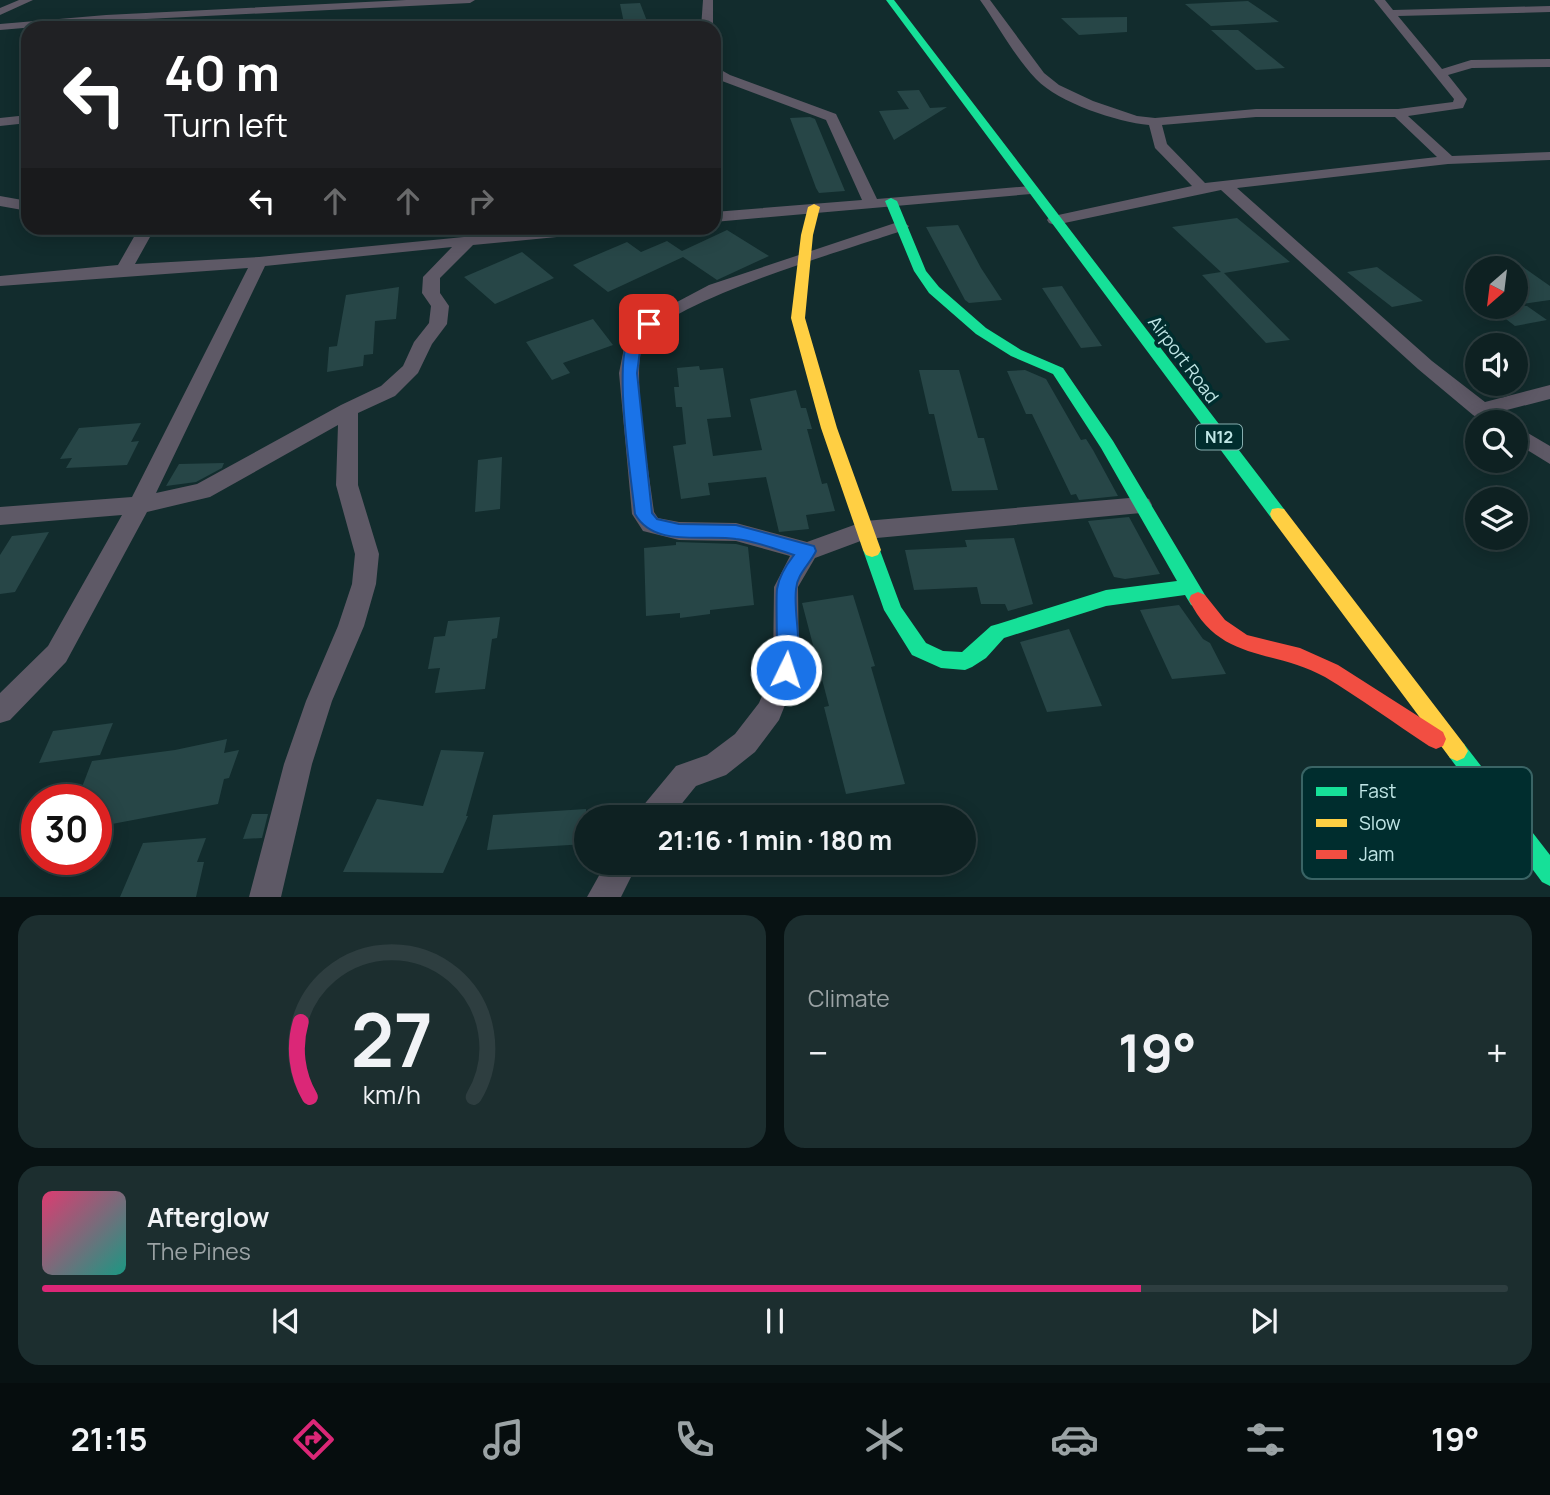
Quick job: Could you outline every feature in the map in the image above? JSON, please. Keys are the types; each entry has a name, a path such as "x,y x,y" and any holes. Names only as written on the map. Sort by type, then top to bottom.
{"main road":[{"name":"Airport Road","path":"890,0 1469,767"},
{"path":"891,201 920,271 934,290 981,331 1016,353 1058,371 1107,445 1188,587 1218,626 1232,637 1300,656 1331,671 1456,750"},
{"path":"814,207 798,318 829,428 893,610 919,649 941,659 965,661 979,652 998,632 1106,598 1188,587"},
{"name":"Airport Road","path":"1532,850 1550,874"}],"street":[{"path":"0,12 28,0"},
{"path":"71,21 470,0"},
{"path":"707,21 708,0"},
{"path":"985,0 1040,76 1055,88 1112,114 1155,122 1240,113 1398,113 1458,106 1461,99 1393,13 1379,0"},
{"path":"1393,13 1550,9"},
{"path":"0,27 21,25"},
{"path":"1441,73 1471,64 1550,63"},
{"path":"721,75 831,117 871,202"},
{"path":"1398,113 1448,160"},
{"path":"0,122 21,120"},
{"path":"1155,122 1160,145 1202,188"},
{"path":"1055,220 1225,185 1448,160 1547,159"},
{"path":"1225,185 1415,356 1480,410 1550,392"},
{"path":"721,216 1031,190"},
{"path":"0,201 21,205"},
{"path":"807,551 736,532 679,531 651,525 643,514 629,373 634,343 649,324 715,289 901,226"},
{"path":"124,270 141,235"},
{"path":"0,281 259,262 528,235"},
{"path":"0,516 139,505 202,491 348,410 388,391 411,369 424,342 438,324 440,306 431,293 431,277 468,241"},
{"path":"0,711 57,654 139,505 259,262"},
{"path":"265,897 298,764 319,701 351,626 364,584 368,554 347,485 348,410"},
{"path":"1528,441 1550,456"},
{"path":"662,805 686,776 716,765 745,743 769,711 786,670 786,587 794,569 807,551 865,530 1141,505"},
{"path":"603,897 616,875"}],"building":[{"path":"1248,1 1279,22 1211,26 1185,4"},
{"path":"640,3 647,21 624,21 620,4"},
{"path":"1127,17 1127,32 1079,35 1061,18"},
{"path":"1211,30 1238,30 1285,68 1256,70"},
{"path":"919,90 930,108 947,107 894,140 879,111 909,109 897,91"},
{"path":"790,118 815,119 845,191 819,193 816,188"},
{"path":"1237,218 1290,262 1224,273 1290,340 1266,343 1202,275 1221,272 1172,227"},
{"path":"958,225 1002,300 969,303 965,300 926,227"},
{"path":"727,230 769,256 717,280 683,257 608,292 573,265 627,242 641,252 667,241 682,251"},
{"path":"522,252 554,278 495,304 464,277"},
{"path":"1377,267 1423,301 1392,307 1347,272"},
{"path":"1528,270 1550,286 1550,300 1528,303"},
{"path":"1062,286 1102,346 1081,348 1042,288"},
{"path":"399,287 396,319 375,321 373,354 364,355 363,366 327,372 329,347 337,346 346,295"},
{"path":"1528,307 1547,320 1515,326 1506,319 1528,319"},
{"path":"593,319 613,345 563,363 570,373 552,380 526,342"},
{"path":"699,366 700,370 723,368 731,417 707,419 713,456 762,450 750,399 796,390 801,408 806,408 812,429 807,429 822,484 827,483 835,511 806,515 809,529 779,532 766,477 708,483 710,495 681,499 673,446 686,444 682,407 676,407 674,387 679,387 677,368"},
{"path":"919,370 959,370 978,438 984,438 998,490 952,491 934,414 929,414"},
{"path":"1025,370 1046,379 1081,440 1086,439 1093,450 1118,496 1079,500 1076,494 1071,495 1032,414 1026,414 1007,371"},
{"path":"141,423 131,442 139,441 127,465 66,468 72,458 60,459 79,428"},
{"path":"502,457 500,509 475,512 478,460"},
{"path":"224,463 222,468 196,482 166,486 179,464"},
{"path":"1129,517 1160,574 1125,579 1114,577 1088,521"},
{"path":"49,532 15,592 0,594 0,555 12,536"},
{"path":"1014,538 1033,604 1008,611 1005,604 981,604 977,587 914,590 905,550 967,547 965,540"},
{"path":"676,542 736,544 748,547 754,605 710,610 710,614 680,618 680,613 646,616 644,548 676,545"},
{"path":"853,595 875,666 871,667 905,784 846,794 824,707 829,706 802,603"},
{"path":"1179,605 1203,639 1210,643 1226,674 1172,679 1140,610"},
{"path":"500,617 497,638 492,639 485,689 435,693 440,668 428,669 434,637 445,636 448,621"},
{"path":"1069,629 1102,706 1047,712 1020,642"},
{"path":"113,723 100,755 39,763 53,731"},
{"path":"227,739 224,753 239,750 229,778 224,779 218,804 112,824 112,784 83,784 92,761 175,750"},
{"path":"441,750 484,752 468,816 443,873 343,872 377,799 423,806"},
{"path":"574,810 574,845 487,850 493,815"},
{"path":"252,814 268,814 262,838 243,839"},
{"path":"206,838 197,862 204,862 196,897 120,897 143,843"}],"traffic: fast":[{"path":"890,0 1278,514"},
{"path":"891,201 920,271 934,290 981,331 1016,353 1058,371 1107,445 1198,600"},
{"path":"872,550 893,610 919,649 941,659 965,661 979,652 998,632 1106,598 1188,587"},
{"path":"1457,751 1469,767"},
{"path":"1532,850 1550,874"}],"traffic: slow":[{"path":"814,207 807,235 798,318 829,428 872,550"},
{"path":"1278,514 1457,751"}],"traffic: jam":[{"path":"1198,600 1218,626 1242,642 1300,656 1331,671 1436,739"}],"route":[{"path":"649,324 634,343 629,373 643,514 651,525 679,531 736,532 807,551 794,569 786,587 786,670"}]}
